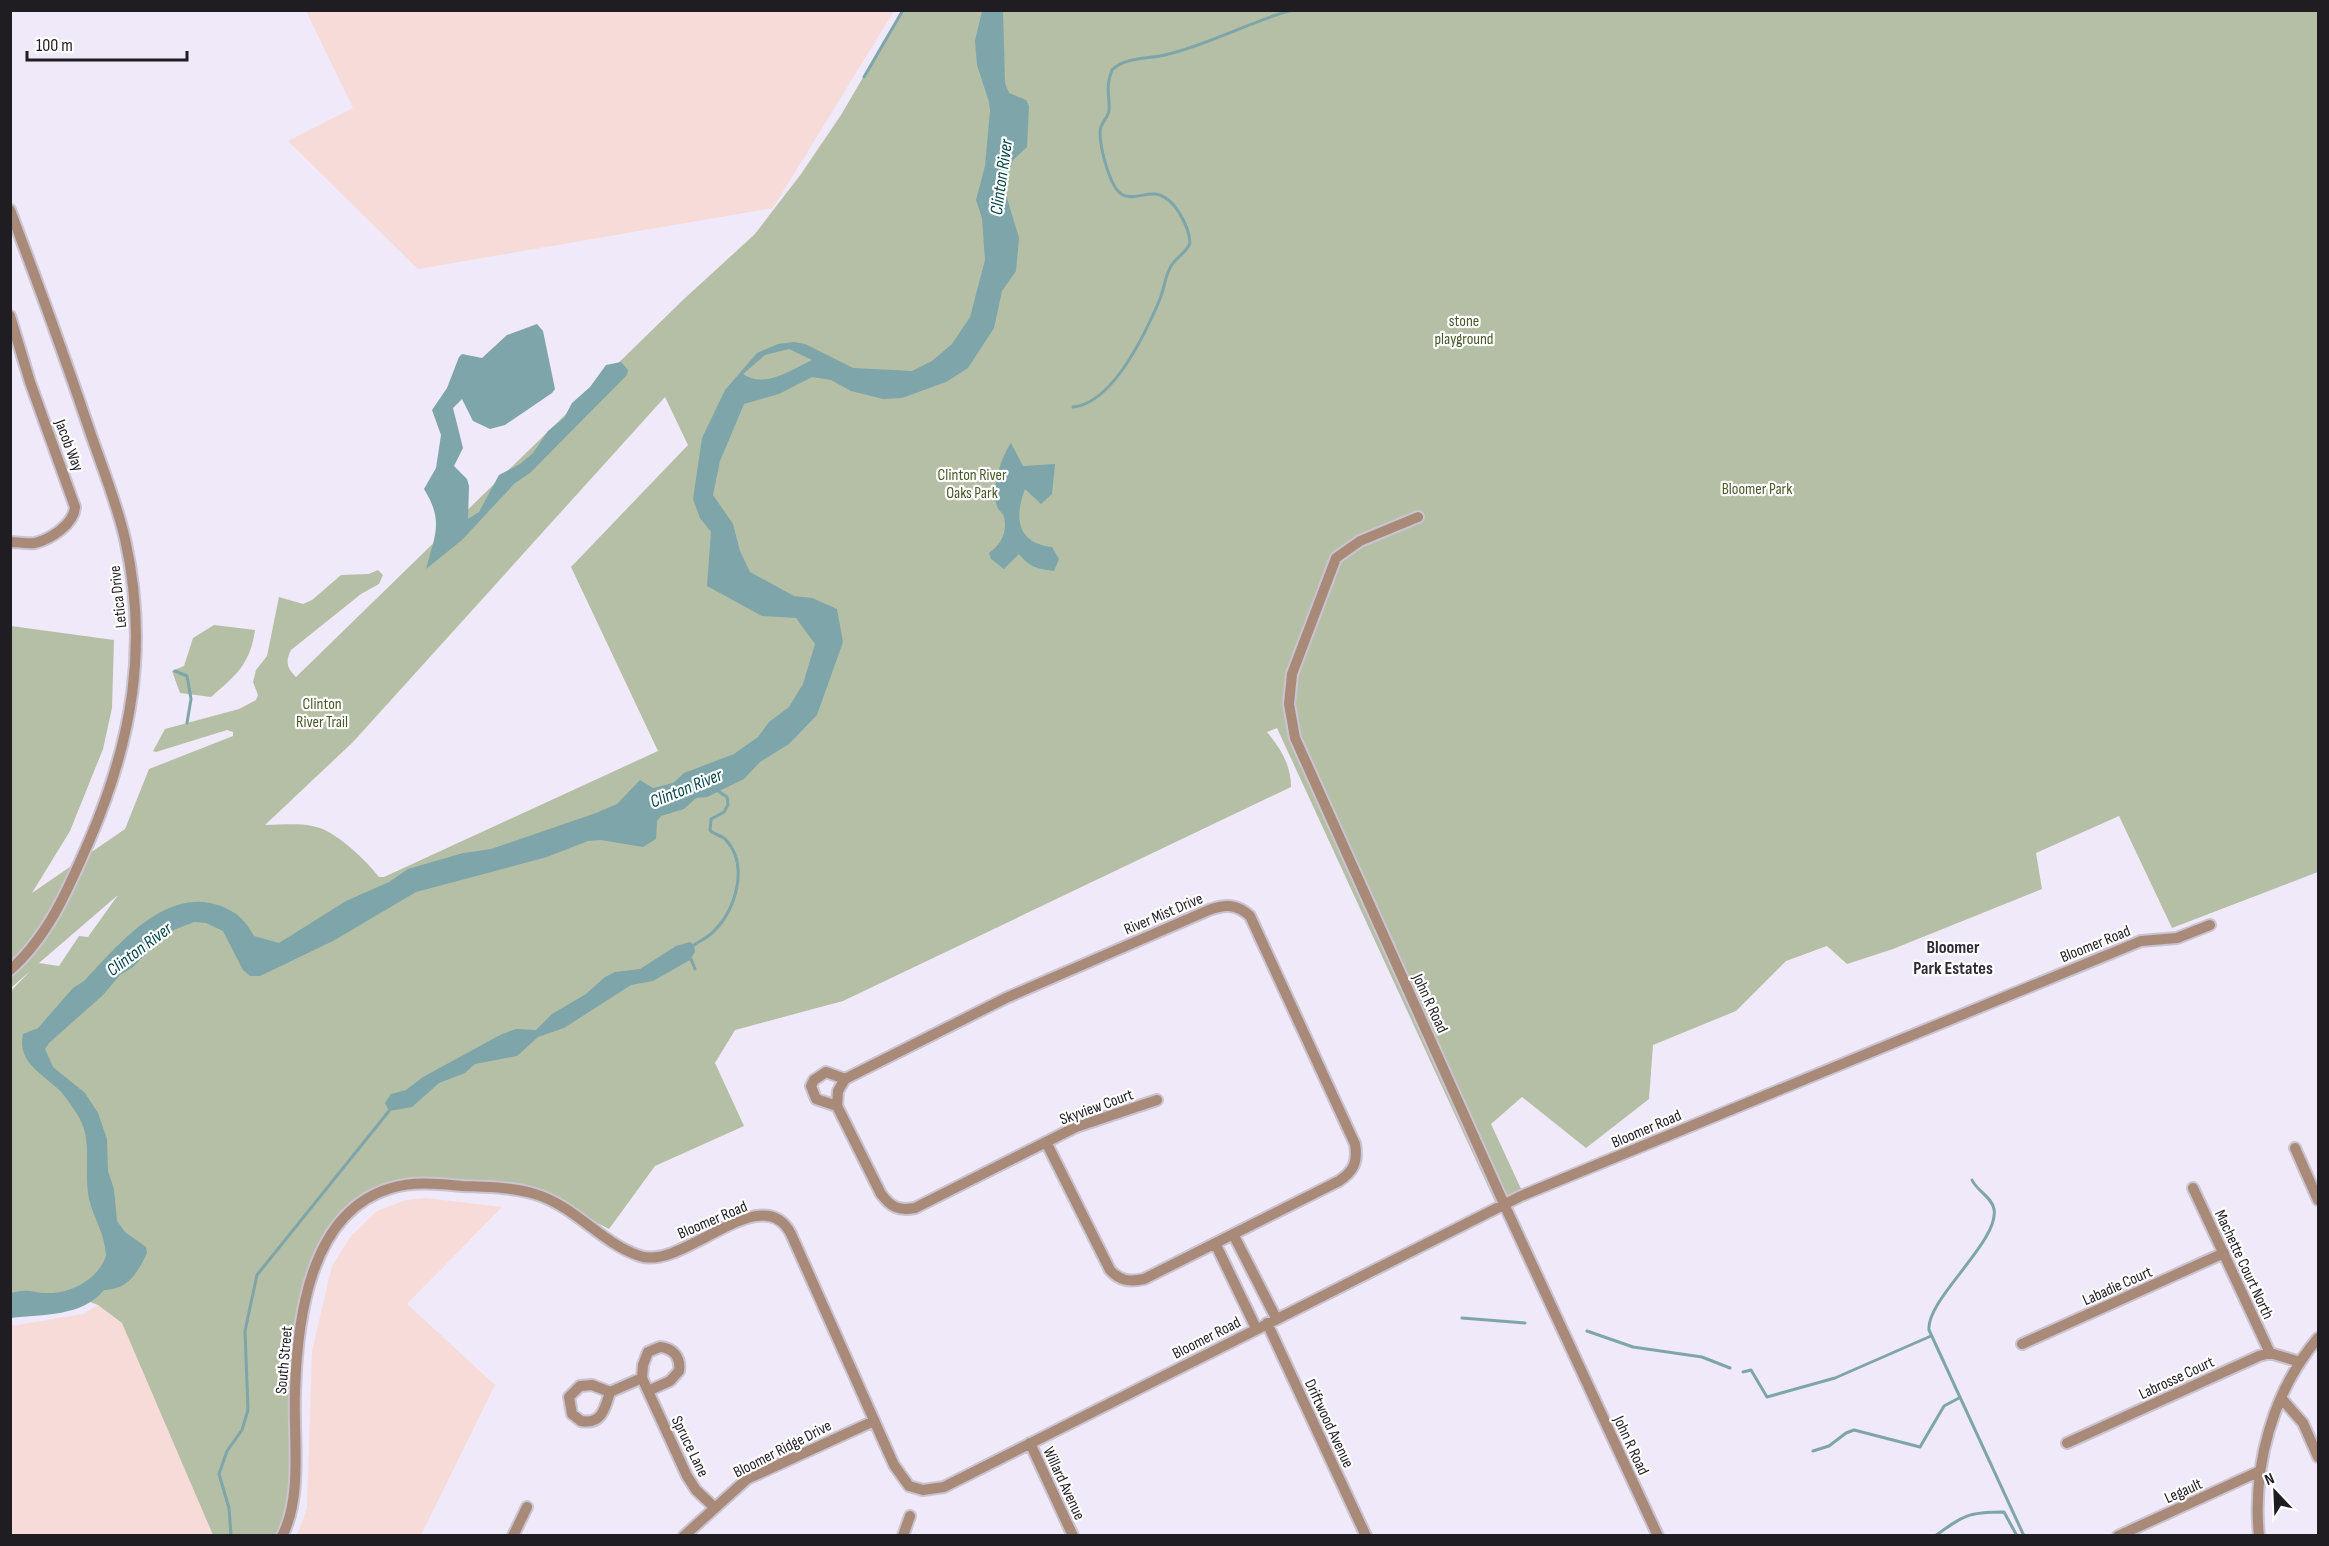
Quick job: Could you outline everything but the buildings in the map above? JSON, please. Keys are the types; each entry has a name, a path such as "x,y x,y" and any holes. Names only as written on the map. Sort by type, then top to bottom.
{"street":[{"name":"Letica Drive","path":"10,210 65,357 124,537 136,613 136,659 127,732 110,794 42,934 10,970"},
{"name":"Jacob Way","path":"10,316 30,382 75,507 75,516 66,526 35,543 10,542"},
{"name":"John R Road","path":"1418,517 1360,541 1336,558 1292,674 1289,704 1295,738 1504,1204 1658,1536"},
{"name":"River Mist Drive","path":"837,1106 816,1099 811,1086 814,1080 826,1072 845,1079 1031,987 1209,910 1227,905 1236,906 1250,916 1357,1153 1356,1164 1349,1175 1144,1279 1129,1281 1119,1278 1110,1270 1046,1142"},
{"name":"Bloomer Road","path":"360,1203 388,1189 418,1184 525,1191 564,1207 615,1244 650,1258 667,1254 756,1216 776,1216 786,1225 791,1234 903,1481 923,1491 944,1487 1504,1204 1572,1173 2141,940 2177,938 2210,926"},
{"path":"845,1079 838,1091 837,1106 881,1194 898,1209 915,1208 1046,1142"},
{"name":"Skyview Court","path":"1046,1142 1093,1120 1157,1100"},
{"path":"2295,1148 2319,1200"},
{"name":"Machette Court North","path":"2193,1188 2270,1353"},
{"name":"South Street","path":"282,1536 292,1507 294,1493 296,1359 306,1300 328,1239 343,1219 360,1203"},
{"path":"1233,1234 1266,1323"},
{"path":"1215,1244 1266,1323"},
{"name":"Labadie Court","path":"2022,1344 2224,1253"},
{"name":"Driftwood Avenue","path":"1266,1323 1366,1536"},
{"path":"2259,1536 2257,1515 2260,1471 2267,1436 2300,1362 2319,1338"},
{"path":"610,1392 642,1378 644,1358 651,1350 666,1347 676,1354 680,1365 676,1377 648,1391"},
{"path":"2270,1353 2300,1362"},
{"name":"Labrosse Court","path":"2067,1443 2243,1362 2270,1353"},
{"name":"Spruce Lane","path":"642,1378 687,1476 696,1490 715,1508"},
{"path":"2282,1399 2302,1423 2319,1457"},
{"name":"Bloomer Ridge Drive","path":"684,1536 734,1488 759,1473 874,1420"},
{"name":"Willard Avenue","path":"1030,1443 1073,1536"},
{"name":"Legault","path":"2118,1536 2260,1471"},
{"path":"513,1536 527,1507"},
{"path":"903,1536 910,1516"}],"shaded area":[{"path":"306,11 894,11 773,208 418,269 288,141 353,108"},
{"path":"426,1198 502,1207 407,1304 495,1385 421,1535 297,1535 307,1508 312,1351 332,1266 351,1236 377,1211 406,1200"},
{"path":"98,1305 124,1324 213,1535 11,1536 11,1326 83,1314"}],"green space":[{"path":"902,11 2318,11 2318,872 2172,928 2119,816 2036,853 2042,889 1893,949 1847,964 1827,946 1786,961 1736,1011 1653,1045 1649,1099 1586,1148 1522,1097 1491,1124 1523,1193 1497,1206 1277,728 1267,732 1284,758 1291,779 1291,787 843,1001 735,1030 715,1063 744,1126 655,1166 609,1229 548,1198 435,1183 369,1198 328,1239 300,1329 294,1493 282,1536 213,1535 122,1323 98,1305 80,1298 11,1309 11,991 30,971 11,988 11,626 114,640 112,708 103,749 70,831 32,893 125,829 149,769 233,736 233,732 227,730 153,751 165,729 239,709 256,700 258,695 253,682 256,670 267,656 279,597 303,604 312,600 341,575 369,574 378,570 383,575 379,584 361,594 291,650 288,665 296,677 684,299 755,234 801,174 841,115","holes":["665,397 688,445 571,567 658,751 384,877 379,877 349,846 321,828 300,825 265,825 353,742","118,895 88,937 79,936 59,966 39,963"]},
{"path":"214,625 255,630 250,652 235,675 211,697 180,693 172,671 184,666 193,638"}],"water":[{"name":"Clinton River","path":"982,11 1003,11 1005,83 1009,93 1026,100 1029,106 1027,147 1013,160 1004,188 1019,238 1016,271 1002,291 994,328 968,368 946,382 902,398 883,399 851,391 831,380 812,377 779,394 744,404 720,461 713,495 733,524 740,551 750,572 794,596 812,598 837,609 843,642 817,715 789,744 760,762 744,779 707,797 696,798 684,809 661,816 657,821 656,839 643,847 601,840 588,841 547,857 416,892 333,941 260,976 250,976 243,970 223,931 206,923 194,922 171,931 133,967 120,975 103,995 45,1049 53,1067 85,1093 98,1113 107,1139 108,1171 114,1189 117,1221 125,1232 146,1247 147,1253 131,1279 119,1287 104,1290 85,1305 61,1313 11,1318 11,1293 27,1291 57,1293 75,1288 91,1278 106,1256 104,1241 87,1188 87,1144 82,1124 63,1094 27,1059 23,1052 23,1034 38,1028 73,988 84,981 112,951 145,922 162,911 181,904 201,902 221,906 237,914 254,936 279,943 346,901 389,882 408,869 463,853 491,849 596,813 617,804 640,780 653,788 673,783 684,773 734,754 758,737 769,722 789,707 803,684 815,644 796,618 762,616 707,586 711,532 700,518 693,499 702,438 725,390 757,353 778,344 794,342 805,344 853,368 912,371 932,361 952,344 970,317 985,260 982,218 976,200 985,166 990,111 977,65 975,41","holes":["789,349 812,360 769,379 760,380 743,374 765,355"]},
{"path":"537,324 543,331 555,389 552,393 505,425 490,429 473,421 462,399 453,408 463,448 454,466 467,479 469,486 468,519 479,512 499,475 520,464 533,453 548,431 564,418 572,403 590,387 606,365 621,362 628,370 627,375 530,473 515,483 462,540 426,569 435,537 436,519 424,489 436,468 441,435 432,410 447,388 462,354 482,358 507,335"},
{"path":"1011,443 1023,466 1055,464 1052,494 1041,504 1025,489 1019,519 1025,535 1040,545 1052,547 1059,559 1054,571 1034,567 1019,554 1004,569 991,559 989,553 1000,542 1005,528 1004,517 995,499 995,491 1004,456"},
{"path":"690,942 694,945 695,952 690,960 653,981 631,985 564,1028 538,1037 517,1056 475,1064 465,1073 439,1083 412,1107 389,1111 385,1103 391,1094 406,1090 423,1077 502,1034 516,1029 536,1030 552,1014 586,994 605,977 615,972 640,969 676,946"}],"waterway":[{"path":"864,77 903,10"},
{"path":"1073,407 1088,403 1102,393 1126,364 1154,313 1170,268 1190,243 1187,228 1179,213 1168,200 1155,194 1131,197 1123,195 1118,191 1110,176 1100,132 1109,111 1108,86 1112,70 1130,61 1181,51 1292,10"},
{"path":"175,671 187,676 191,699 187,723"},
{"name":"Clinton River","path":"694,945 710,935 722,922 734,899 737,887 737,862 733,850 724,838 710,830 711,819 724,812 728,805 727,797 718,791"},
{"path":"691,959 695,969"},
{"path":"231,1536 229,1508 219,1474 227,1451 242,1430 248,1410 245,1331 257,1275 389,1111"},
{"path":"1972,1180 1993,1205 1993,1222 1986,1237 1939,1303 1931,1317 1929,1330 2024,1536"},
{"path":"1462,1318 1525,1323"},
{"path":"1587,1331 1633,1347 1702,1357 1730,1368"},
{"path":"1743,1372 1751,1370 1767,1397 1835,1378 1931,1336"},
{"path":"1813,1451 1829,1446 1854,1430 1920,1447 1944,1406 1959,1398"},
{"path":"1935,1536 1967,1516 2004,1512 2017,1536"}],"district":[{"name":"Bloomer Park Estates","path":"1953,957"}],"park label":[{"name":"stone playground","path":"1464,329"},
{"name":"Clinton River Oaks Park","path":"972,483"},
{"name":"Bloomer Park","path":"1757,488"},
{"name":"Clinton River Trail","path":"322,712"}]}
